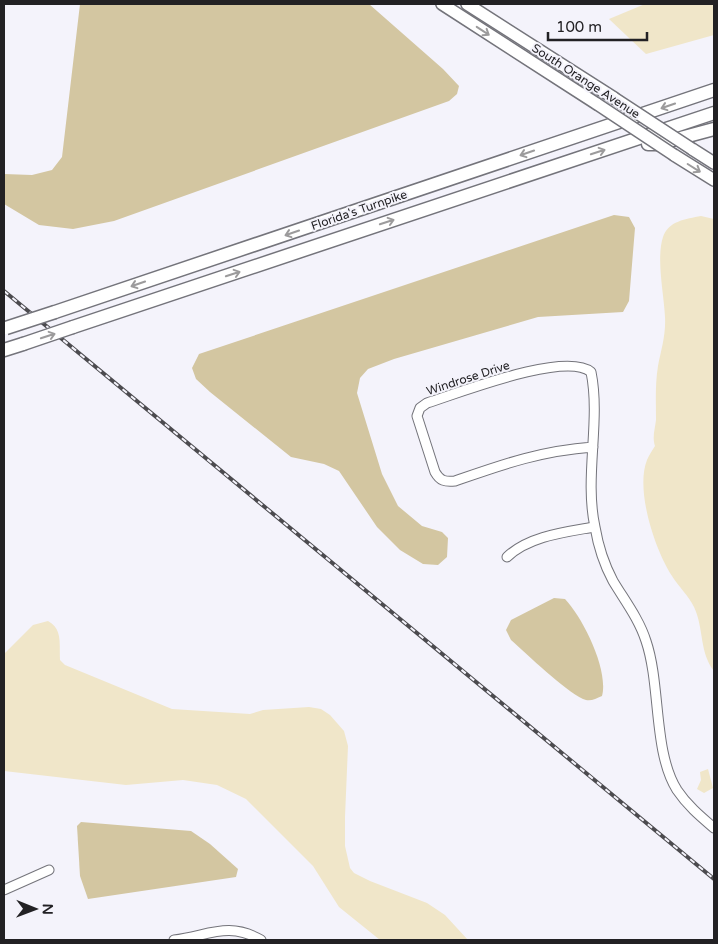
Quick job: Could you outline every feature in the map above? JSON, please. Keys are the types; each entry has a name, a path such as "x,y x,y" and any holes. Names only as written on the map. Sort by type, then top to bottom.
{"highway":[{"name":"Florida's Turnpike","path":"5,329 714,90"},
{"name":"Florida's Turnpike","path":"4,350 714,113"},
{"path":"623,144 658,144 714,129"}],"main road":[{"name":"South Orange Avenue","path":"442,4 714,180"},
{"name":"South Orange Avenue","path":"467,4 714,163"}],"street":[{"name":"Windrose Drive","path":"592,446 559,449 531,455 455,481 446,482 439,479 435,472 417,416 420,408 427,403 538,369 576,365 585,367 591,372 593,381 594,527 612,580 635,616 646,641 653,672 668,768 676,788 685,802 714,828"},
{"path":"508,557 525,545 545,537 594,527"},
{"path":"4,890 49,870"},
{"path":"174,940 218,930 248,932 262,940"}],"shaded area":[{"path":"80,4 369,4 443,69 459,86 457,94 449,101 114,221 73,229 39,225 4,204 4,174 32,175 52,170 62,157"},
{"path":"645,4 714,4 714,35 646,54 609,19"},
{"path":"614,215 629,217 635,228 629,301 623,312 538,317 394,359 368,369 360,378 357,393 382,474 398,506 422,526 442,532 448,538 447,557 438,565 423,564 400,550 377,527 339,471 324,464 291,457 196,379 192,368 199,354"},
{"path":"701,216 714,219 714,671 706,656 694,607 672,576 653,536 643,487 647,460 655,446 656,380 665,330 660,266 661,246 665,232 673,224"},
{"path":"554,598 565,599 579,619 593,645 602,673 602,696 588,700 575,694 556,680 511,640 506,630 511,620"},
{"path":"48,621 53,624 58,633 60,660 65,665 172,709 250,714 263,710 309,707 321,709 330,715 344,731 348,746 345,846 350,868 354,873 370,881 427,903 445,915 468,940 380,940 339,907 313,866 246,799 217,785 183,780 126,785 4,771 4,654 33,625"},
{"path":"708,769 713,788 704,793 697,789 701,780 700,772"},
{"path":"81,822 191,831 210,844 238,869 236,877 88,899 80,876 77,826"}],"railway":[{"path":"4,291 714,879"}]}
